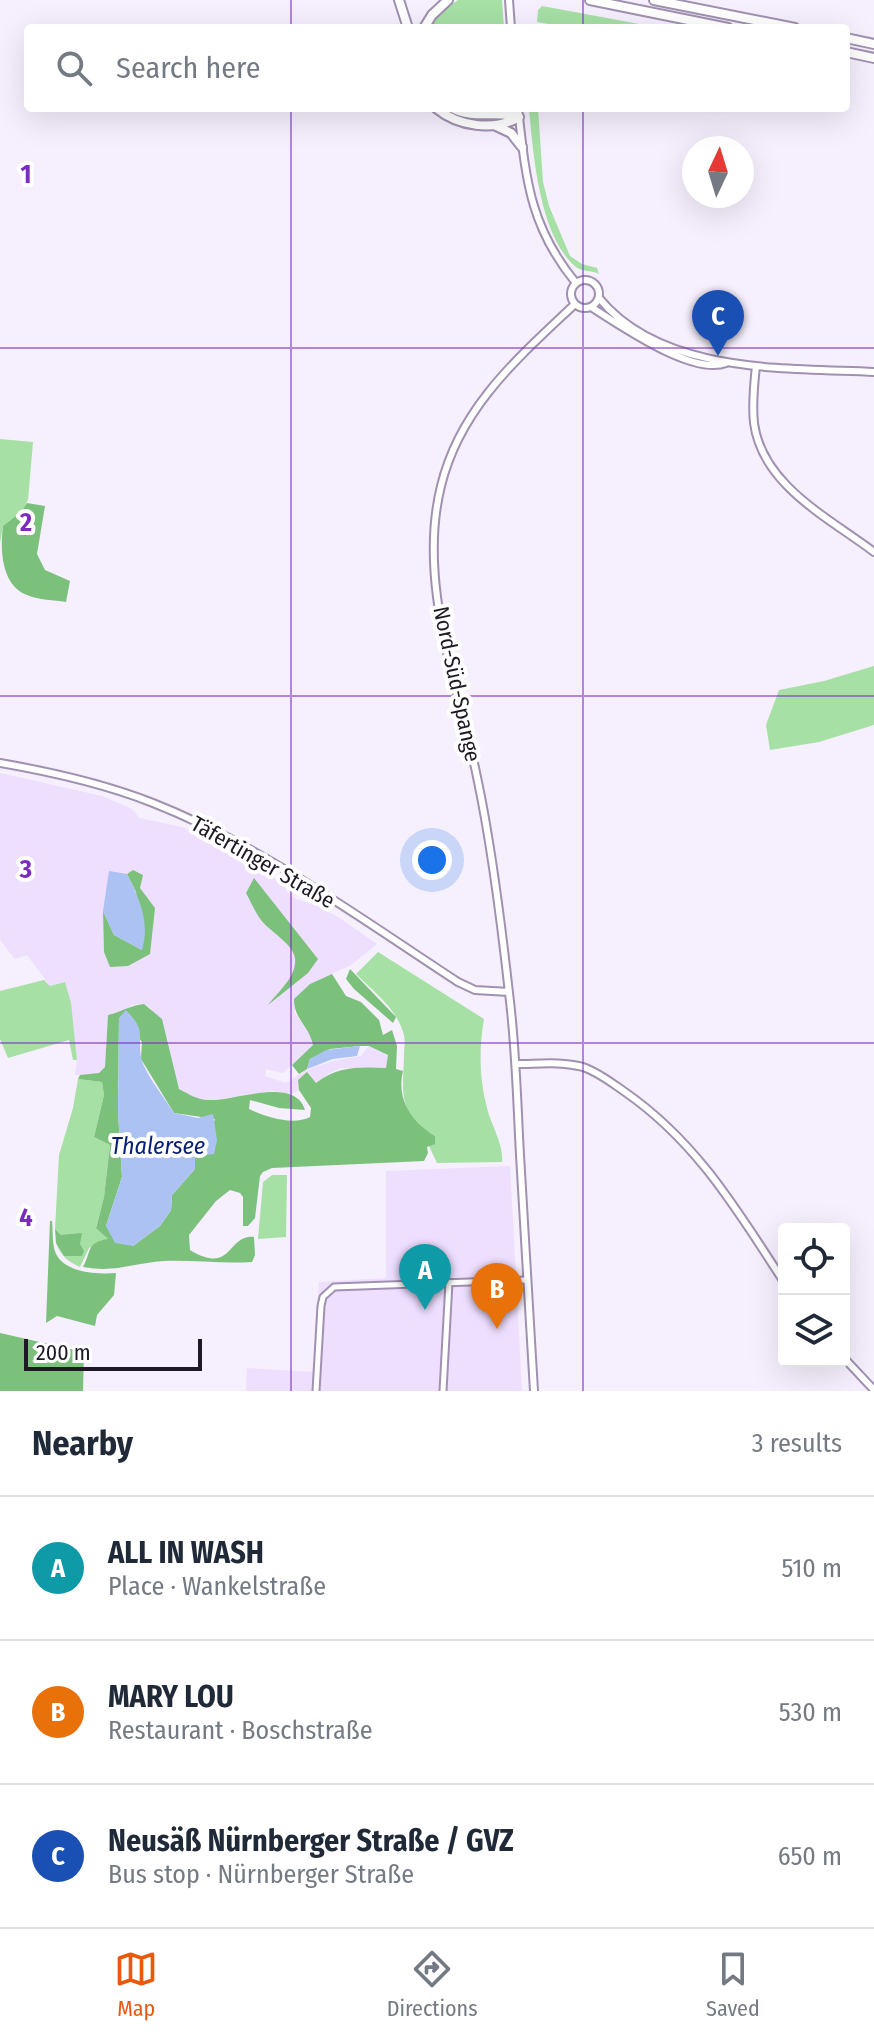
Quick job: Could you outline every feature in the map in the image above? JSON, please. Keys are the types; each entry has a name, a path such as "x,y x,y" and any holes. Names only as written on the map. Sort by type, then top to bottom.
{"highway":[{"path":"399,0 407,24"},
{"path":"426,24 448,0"},
{"path":"590,0 708,24"},
{"path":"654,0 775,24"},
{"path":"850,39 874,44"},
{"path":"850,53 874,58"},
{"path":"442,112 465,124 519,113"},
{"path":"463,112 492,120 511,133 522,147"},
{"path":"492,120 501,112"}],"street":[{"path":"509,0 511,24"},
{"path":"519,113 533,209 551,246 576,283"},
{"path":"591,307 599,298 599,291 594,283 585,280 576,283 571,292 575,304 583,308 591,307 650,341 675,349 726,363 874,372"},
{"path":"599,298 618,318 650,341"},
{"name":"Nord-Süd-Spange","path":"534,1391 517,1078 509,992 478,780 437,597 434,546 437,504 451,454 482,398 512,363 575,304"},
{"path":"756,366 754,421 765,457 794,493 874,552"},
{"name":"Täfertinger Straße","path":"0,763 109,788 201,824 259,855 458,982 475,990 509,992"},
{"path":"516,1064 568,1064 585,1068 641,1103 697,1155 723,1188 778,1273"},
{"path":"316,1391 321,1306 328,1291 341,1286 527,1280"},
{"path":"443,1391 449,1282"},
{"path":"850,1364 874,1390"}],"shaded area":[{"path":"0,773 102,796 132,809 139,818 182,827 233,850 285,885 286,891 296,899 338,917 377,944 351,965 310,984 294,1012 311,1035 313,1045 283,1073 266,1069 265,1076 286,1083 306,1070 361,1056 369,1046 388,1055 386,1068 341,1068 316,1083 307,1073 298,1080 299,1090 292,1094 272,1091 213,1100 198,1099 179,1089 168,1040 151,1008 144,1004 132,1005 108,1015 105,1067 99,1073 88,1076 75,1075 77,1060 65,982 50,986 27,955 15,959 0,940"},
{"path":"510,1166 522,1391 246,1391 247,1368 313,1372 319,1282 386,1278 386,1171"}],"green space":[{"path":"458,0 502,0 504,24 433,24 440,13"},
{"path":"542,6 639,24 549,24 537,22 538,10"},
{"path":"529,112 538,112 543,182 549,206 570,256 582,264 597,268 599,274 576,267 554,236 540,193"},
{"path":"0,439 33,442 28,500 22,512 3,526 0,543"},
{"path":"27,503 45,506 37,554 45,570 70,581 66,602 27,595 18,590 7,575 2,555 3,526"},
{"path":"874,666 874,725 819,742 770,750 766,725 779,690"},
{"path":"133,870 143,875 140,888 155,908 150,954 128,966 110,967 104,952 103,911 114,935 142,950 136,892 127,874"},
{"path":"254,878 318,959 308,973 268,1005 292,975 295,957 253,907 246,893"},
{"path":"378,952 484,1019 482,1086 502,1162 437,1163 429,1146 435,1136 414,1119 405,1102 405,1041 400,1023 383,1000 356,974"},
{"path":"350,969 396,1017 393,1023 346,979"},
{"path":"332,974 346,996 361,1002 379,1020 383,1035 392,1030 397,1046 396,1069 403,1071 404,1101 419,1124 435,1136 435,1144 427,1147 424,1161 272,1168 260,1176 255,1218 248,1226 243,1226 243,1197 230,1190 216,1201 189,1235 190,1250 214,1259 222,1257 239,1241 254,1237 255,1255 252,1262 164,1261 115,1268 83,1267 93,1245 108,1239 96,1228 104,1197 110,1145 94,1137 104,1095 102,1082 78,1079 80,1075 99,1073 105,1067 108,1015 144,1004 162,1019 179,1089 209,1100 263,1093 289,1094 299,1100 305,1110 279,1108 250,1100 249,1109 279,1119 303,1120 310,1117 311,1108 299,1090 298,1080 307,1072 316,1083 341,1071 386,1068 388,1055 369,1046 330,1049 310,1059 307,1069 299,1074 292,1065 313,1045 296,1012 294,999 310,984","holes":["123,1016 142,1042 141,1059 174,1113 215,1119 202,1155 195,1156 195,1169 172,1195 171,1210 160,1226 133,1246 106,1226 122,1177 118,1112 119,1018"]},
{"path":"44,980 50,986 65,982 71,1003 77,1060 73,1060 69,1040 8,1058 0,1039 0,991"},
{"path":"78,1079 102,1082 104,1095 94,1137 110,1145 104,1197 96,1227 109,1240 89,1248 80,1267 62,1255 56,1243 64,1256 61,1235 55,1229 59,1155"},
{"path":"272,1175 287,1175 286,1237 258,1239 263,1182"},
{"path":"50,1221 54,1248 63,1262 88,1272 116,1273 114,1295 97,1315 95,1326 57,1316 46,1323"},
{"path":"55,1229 61,1235 82,1233 82,1256 64,1256 56,1243"},
{"path":"0,1333 84,1352 83,1391 0,1391"}],"water":[{"path":"109,871 127,874 136,893 145,930 142,950 114,935 103,911"},
{"name":"Thalersee","path":"126,1010 139,1028 141,1057 146,1070 174,1113 198,1118 213,1114 217,1140 214,1154 195,1156 195,1169 172,1195 171,1210 160,1226 133,1246 115,1243 106,1226 122,1177 118,1112 119,1018"},
{"path":"360,1046 357,1056 333,1059 307,1069 310,1059 326,1050"}],"place":[{"name":"Neusäß Nürnberger Straße / GVZ","path":"718,356"},
{"name":"ALL IN WASH","path":"425,1310"},
{"name":"MARY LOU","path":"497,1329"}]}
